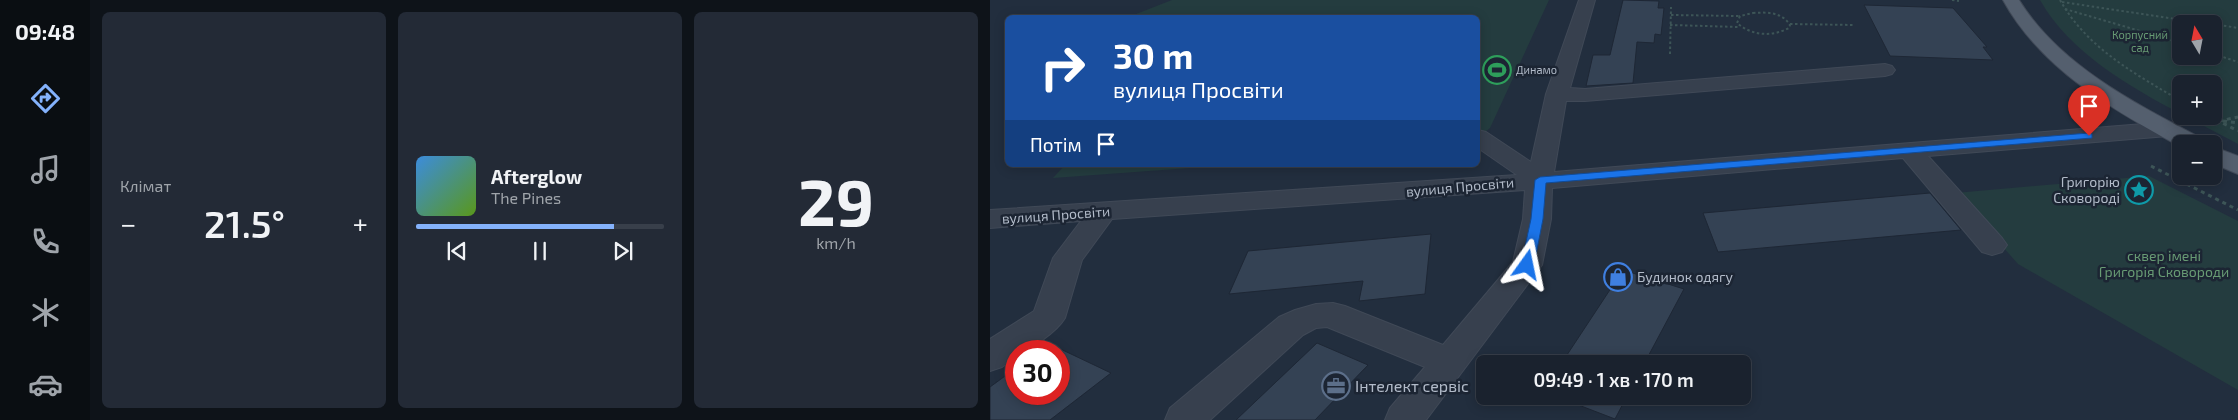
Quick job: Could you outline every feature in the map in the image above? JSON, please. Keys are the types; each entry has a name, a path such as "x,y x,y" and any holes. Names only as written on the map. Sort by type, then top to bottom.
{"main road":[{"path":"2011,0 2030,28 2060,58 2126,105 2178,135"},
{"path":"2222,158 2238,166"}],"street":[{"path":"1404,420 1527,265 1537,219 1540,180 1557,94 1587,0"},
{"path":"1557,94 1585,95 1885,70"},
{"name":"вулиця Просвіти","path":"990,219 1483,186 2168,129"},
{"path":"1480,138 1540,180"},
{"path":"1909,150 1992,245"},
{"path":"990,357 1048,318 1068,258 1104,211"},
{"path":"1184,420 1292,326 1302,319 1316,314 1333,316 1450,363"}],"path":[{"path":"1952,0 1959,1"},
{"path":"2061,1 2064,8 2084,33 2101,48 2122,64 2172,95"},
{"path":"2061,1 2172,18"},
{"path":"1670,54 1671,7"},
{"path":"2064,8 2172,40"},
{"path":"1671,15 1740,16 1753,13 1771,14 1785,18 1790,24 1854,26"},
{"path":"1740,16 1736,23 1753,32 1770,34 1785,31 1789,28 1790,24"},
{"path":"1670,25 1740,26"},
{"path":"2222,25 2238,28"},
{"path":"2222,57 2238,62"},
{"path":"2222,120 2238,117"},
{"path":"2222,121 2238,123"},
{"path":"2222,123 2238,131"},
{"path":"2151,166 2238,210"}],"green space":[{"name":"Динамо","path":"1172,0 1549,0 1490,128 1480,136 1480,15 1134,15"},
{"name":"Корпусний сад","path":"2040,0 2238,0 2238,144 2202,125 2222,125 2222,75 2172,75 2172,109 2122,80 2084,52 2052,19"},
{"path":"1063,167 1204,167 1053,178"},
{"name":"сквер імені Григорія Сковороди","path":"2149,176 2238,221 2238,390 2018,264 1955,193"}],"building":[{"path":"1623,0 1659,1 1658,8 1664,8 1661,35 1655,34 1654,43 1637,42 1633,83 1586,86 1593,55 1610,55"},
{"path":"1864,5 1953,8 1987,47 1983,47 1993,60 1890,56"},
{"path":"1930,193 1961,230 1718,252 1703,213"},
{"path":"1431,234 1425,294 1359,301 1363,281 1229,294 1248,251"},
{"path":"1623,270 1684,289 1649,355 1567,355"},
{"path":"1317,343 1368,365 1315,420 1236,420"},
{"path":"1070,354 1111,373 1070,405"},
{"path":"1005,376 1005,405 1069,405 1050,420 990,420 990,387"},
{"path":"1578,405 1622,405 1615,419"}],"place":[{"name":"Динамо","path":"1497,70"},
{"name":"Григорію Сковороді","path":"2139,190"},
{"name":"Будинок одягу","path":"1618,277"},
{"name":"Інтелект сервіс","path":"1336,386"}],"route":[{"path":"1527,265 1537,219 1540,180 2089,136"}]}
